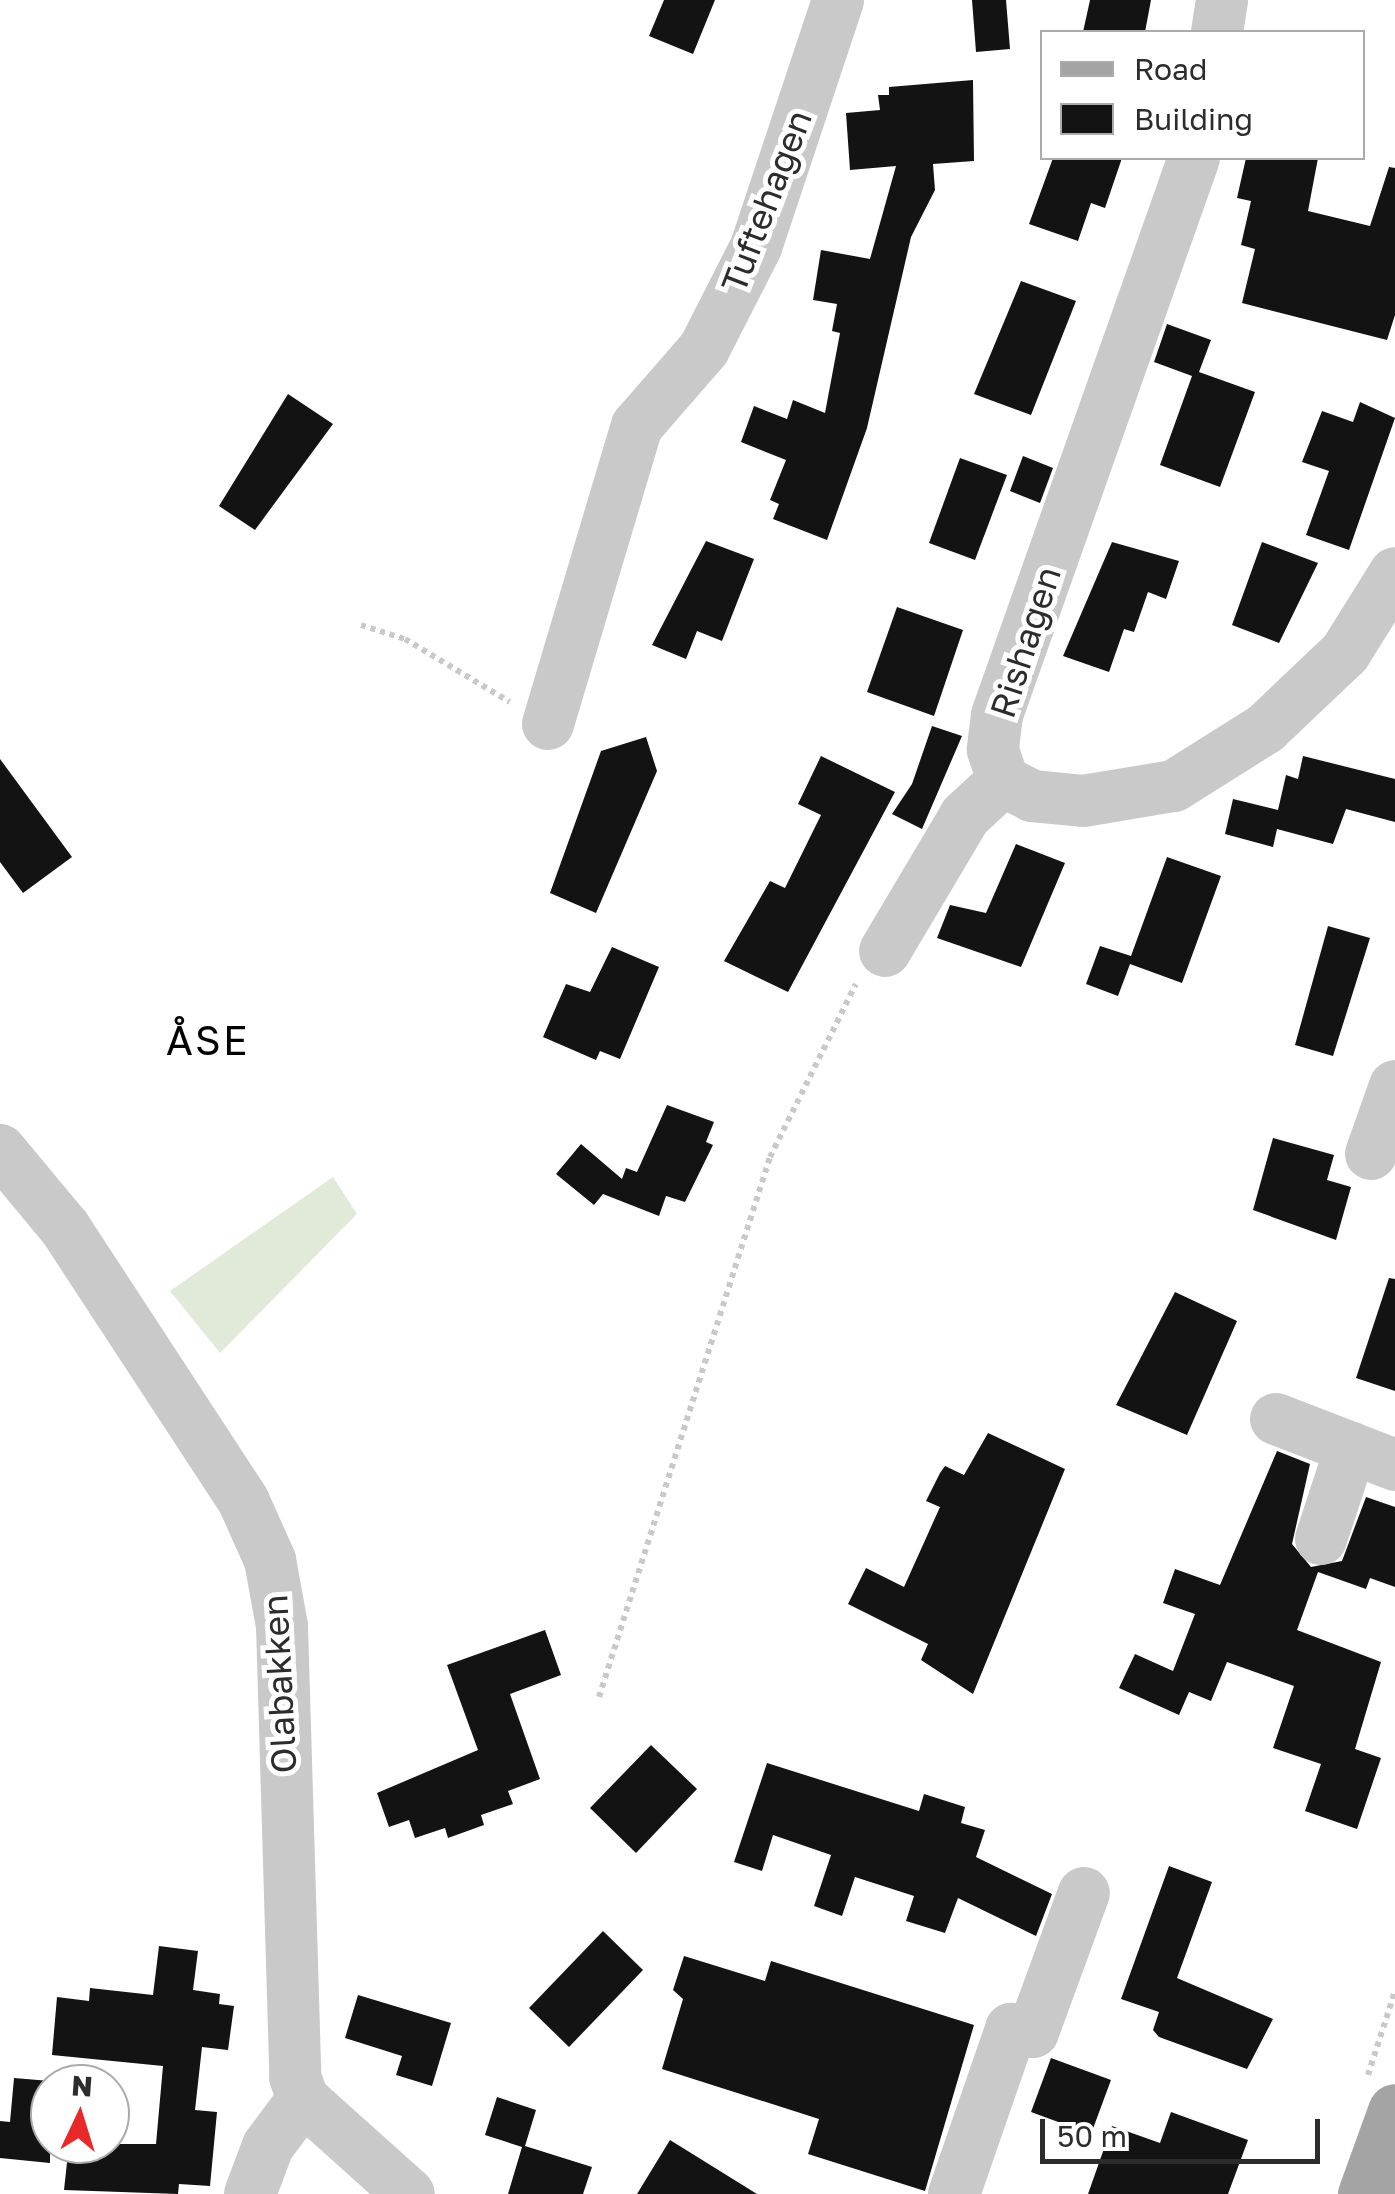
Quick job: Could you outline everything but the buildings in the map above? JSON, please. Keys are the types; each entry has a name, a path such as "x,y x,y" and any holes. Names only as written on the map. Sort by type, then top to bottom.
{"main road":[{"path":"1366,2194 1395,2110"},
{"path":"1392,2194 1395,2187"}],"street":[{"name":"Tuftehagen","path":"548,724 637,426 704,349 756,247 838,0"},
{"path":"1217,30 1222,0"},
{"name":"Rishagen","path":"1003,781 993,750 997,714 1193,160"},
{"path":"885,951 965,816 1003,781 1032,796 1083,801 1174,786 1266,728 1345,654 1395,573"},
{"path":"1371,1154 1395,1086"},
{"name":"Olabakken","path":"0,1150 65,1228 244,1502 270,1560 282,1626 287,1982 304,2099"},
{"path":"1276,1418 1373,1456 1321,1540"},
{"path":"954,2194 1012,2029 1032,2032 1084,1892"},
{"path":"250,2194 268,2146 304,2099 409,2194"}],"path":[{"path":"361,625 405,640 548,724"},
{"path":"599,1696 770,1158 860,977 885,951"}],"green space":[{"path":"333,1177 357,1214 220,1353 170,1291"}],"district":[{"name":"ÅSE","path":"208,1040"}]}
